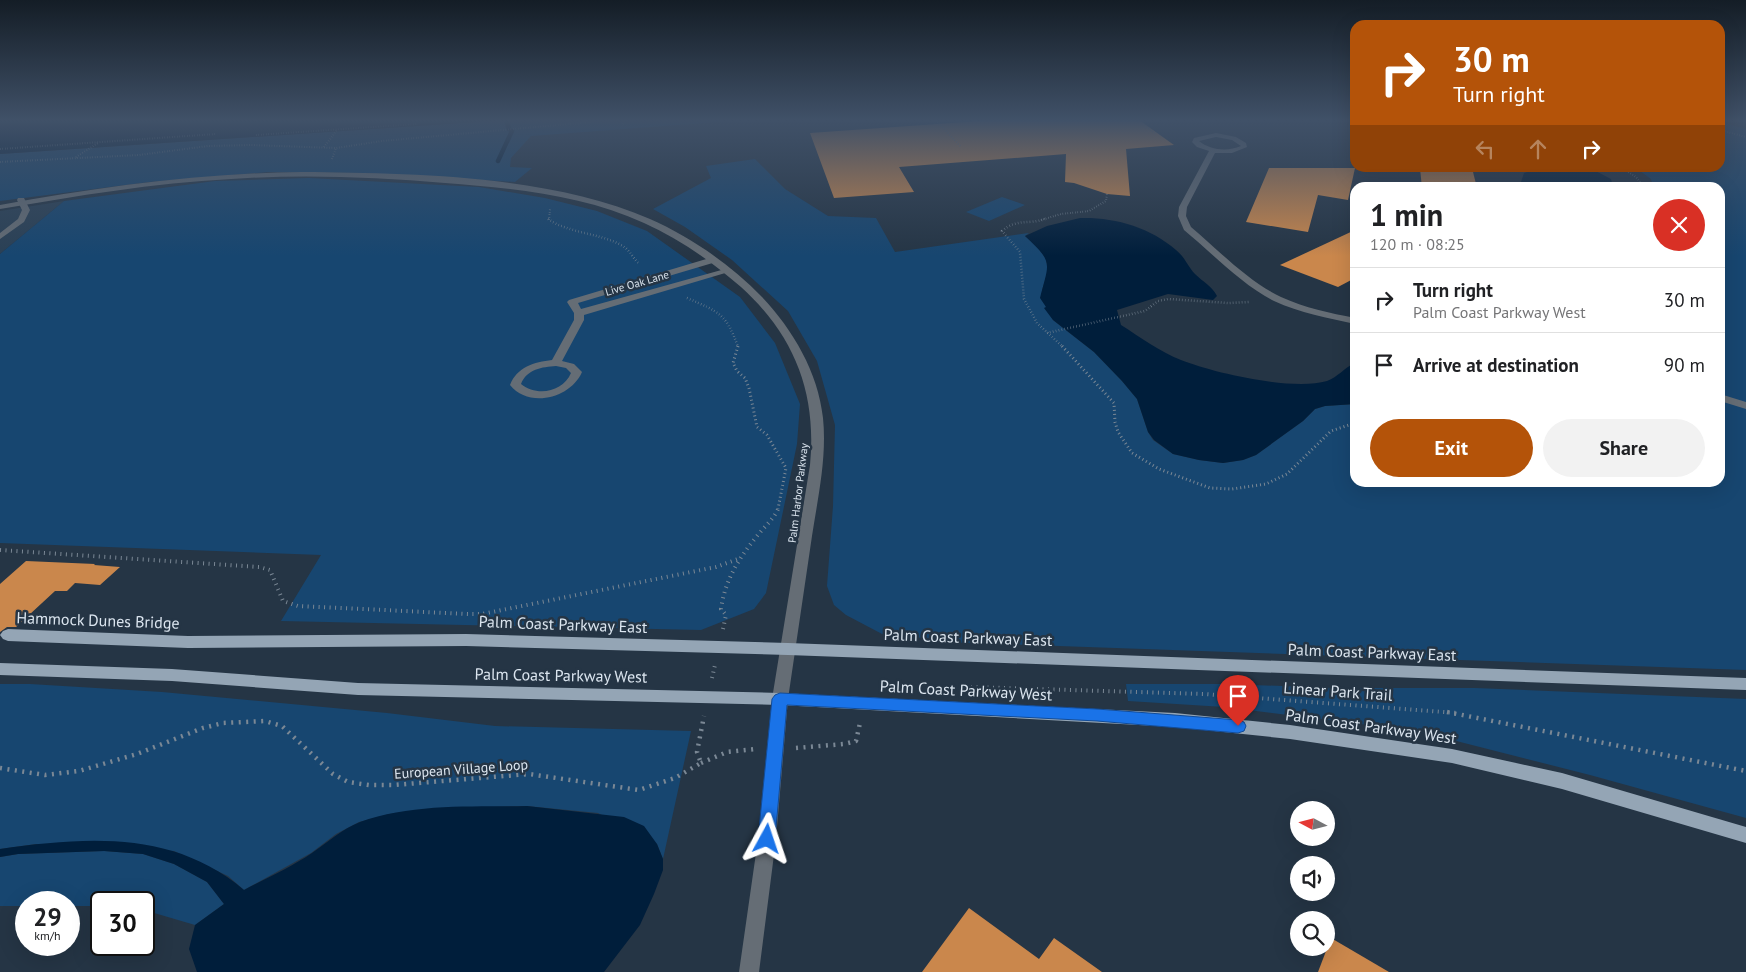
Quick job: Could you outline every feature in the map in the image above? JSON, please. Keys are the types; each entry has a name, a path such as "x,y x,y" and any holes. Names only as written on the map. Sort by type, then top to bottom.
{"main road":[{"name":"Hammock Dunes Bridge","path":"8,635 188,642"},
{"name":"Palm Coast Parkway East","path":"188,642 466,640 788,649 1746,684"},
{"name":"Palm Coast Parkway West","path":"0,669 172,675 358,689 780,699 1175,720 1290,732 1404,748 1468,760 1562,781 1746,835"}],"street":[{"path":"1205,165 1184,207 1182,216 1187,228 1259,288 1278,299 1312,312 1350,320"},
{"name":"Palm Harbor Parkway","path":"0,205 190,180 266,175 344,175 480,183 532,189 585,200 634,216 672,234 713,260 755,294 775,316 802,363 816,409 818,448 780,699 767,839 749,972"},
{"path":"1,235 24,216 26,210 22,201"},
{"name":"Live Oak Lane","path":"556,362 579,320 579,313 572,302 713,260"},
{"name":"Live Oak Lane","path":"579,313 728,271"},
{"path":"556,362 570,366 576,372 575,380 565,388 550,394 534,394 520,391 514,385 517,376 527,369 556,362"},
{"path":"1725,399 1746,406"}],"path":[{"path":"1628,172 1640,182"},
{"path":"1107,194 1106,200 1094,209 1061,214 1036,222 1017,222 1010,224 1002,231 1020,252 1024,298 1037,323 1061,345 1114,403 1118,432 1132,453 1166,472 1195,484 1210,488 1248,488 1272,482 1287,474 1330,431 1350,425"},
{"path":"543,203 550,209 548,220 621,245 632,253 636,262 663,276"},
{"path":"680,284 683,288 683,295 689,300 719,312 726,320 738,347 733,363 747,383 757,427 768,436 786,468 780,505 774,518 739,558 730,572 722,599 721,609 726,615 697,752 701,763"},
{"path":"1046,333 1145,311 1158,301 1168,299 1228,303 1278,299"},
{"path":"0,550 259,567 270,570 283,601 298,606 468,614 482,614 716,567 739,558"},
{"name":"Linear Park Trail","path":"961,687 1204,694 1430,710 1472,716 1746,771"},
{"name":"European Village Loop","path":"0,768 45,775 79,771 137,754 222,723 265,721 282,726 333,774 348,782 369,785 394,785 528,774 639,790 675,778 710,757 725,751"},
{"path":"816,747 844,744 856,740 859,730"}],"shaded area":[{"path":"0,165 510,165 510,167 532,168 515,182 364,173 268,172 149,182 0,201"},
{"path":"761,165 785,189 828,216 876,218 895,252 1029,233 1025,236 1038,247 1046,259 1048,271 1042,290 1046,307 1053,320 1094,352 1122,381 1137,399 1148,432 1153,440 1173,454 1223,463 1243,460 1256,455 1303,421 1315,409 1325,406 1350,404 1350,487 1725,487 1725,182 1652,182 1651,179 1641,172 1725,172 1725,165 1746,165 1746,670 941,642 939,639 884,635 846,615 834,605 827,586 833,506 835,425 817,361 788,311 732,260 685,227 653,209 711,178 706,166"},
{"path":"1598,172 1611,179 1612,182 1521,182 1524,173"},
{"path":"309,178 479,187 545,198 597,211 647,231 740,297 775,343 800,404 797,444 766,593 754,609 701,630 281,621 321,555 0,543 0,254 64,201 215,181"},
{"path":"1002,197 1025,205 989,221 966,212"},
{"path":"64,201 0,254 0,211"},
{"path":"1080,218 1106,219 1131,225 1166,242 1179,253 1198,277 1210,287 1217,296 1213,300 1168,294 1117,310 1121,325 1158,349 1195,365 1232,375 1294,384 1312,384 1327,381 1350,366 1350,404 1325,406 1315,409 1303,421 1256,455 1243,460 1223,463 1173,454 1154,440 1148,432 1137,399 1122,381 1094,352 1053,320 1044,308 1046,307 1040,298 1046,277 1047,264 1041,252 1025,236 1047,226"},
{"path":"0,684 162,692 387,713 495,726 691,731 663,859 657,844 598,813 527,806 430,809 390,814 359,822 336,834 311,853 244,890 228,876 174,851 36,844 0,849"},
{"path":"1126,684 1226,684 1335,688 1475,688 1746,699 1746,818 1590,775 1417,731 1224,707 1128,701"},
{"path":"527,806 624,817 644,826 657,844 663,859 663,870 654,894 640,925 604,972 197,972 189,949 195,925 224,904 207,882 174,864 143,854 104,851 18,854 0,857 0,849 33,845 65,842 128,842 159,847 188,857 217,871 244,890 304,858 347,828 380,816 443,807"},
{"path":"104,851 143,854 174,864 207,882 224,904 195,925 155,913 155,891 90,891 90,906 80,906 80,891 15,891 15,906 0,906 0,857 18,854"}],"building":[{"path":"822,165 920,165 899,167 914,192 834,198"},
{"path":"1066,165 1127,165 1130,196 1107,194 1074,183 1065,182"},
{"path":"1269,168 1350,168 1350,172 1354,172 1352,182 1350,182 1348,200 1318,195 1308,232 1246,222"},
{"path":"1420,172 1473,172 1476,182 1421,182"},
{"path":"1350,232 1350,281 1338,287 1280,265"},
{"path":"26,561 120,567 100,585 75,583 67,591 55,591 16,627 7,627 0,632 0,584"},
{"path":"969,908 1039,959 1054,938 1102,972 922,972"},
{"path":"1335,940 1389,972 1318,972 1324,956 1335,956"}],"route":[{"path":"767,839 780,699 1097,715 1238,726"}]}
